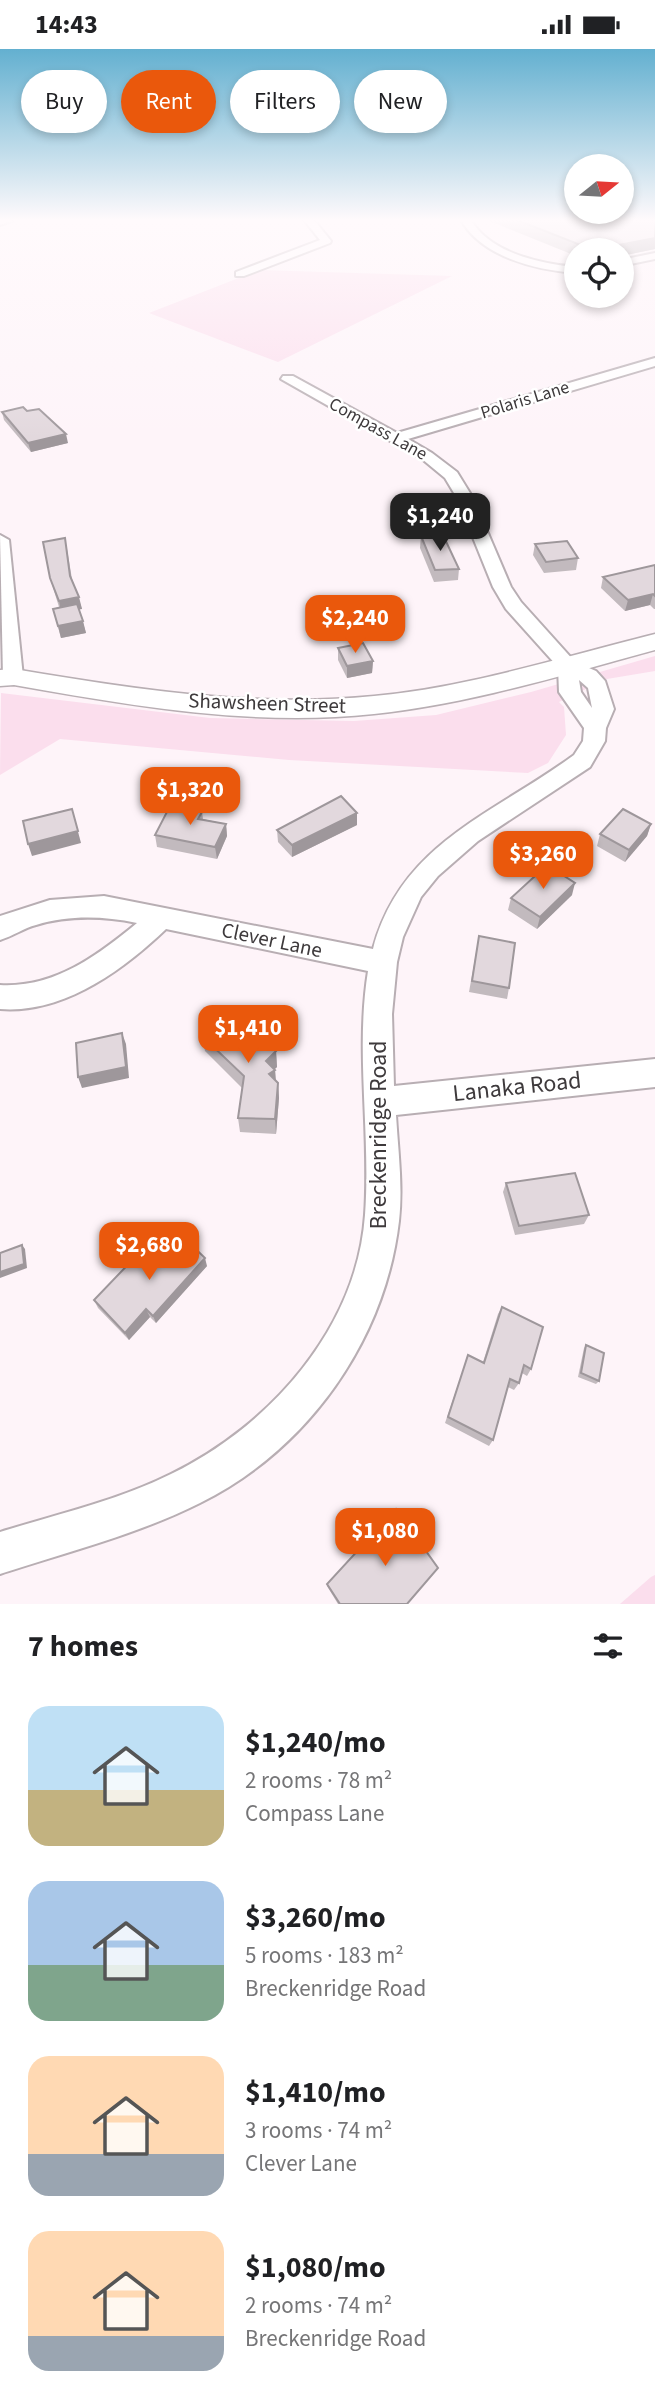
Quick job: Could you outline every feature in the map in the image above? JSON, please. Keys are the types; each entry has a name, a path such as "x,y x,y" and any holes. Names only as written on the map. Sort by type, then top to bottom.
{"main road":[{"name":"Shawsheen Street","path":"6,677 161,698 312,708 421,699 568,666 655,642"}],"street":[{"name":"Polaris Lane","path":"396,438 655,362"},
{"name":"Compass Lane","path":"288,379 396,438 440,464 451,475 465,498 508,597 568,666"},
{"path":"0,540 6,677"},
{"name":"Breckenridge Road","path":"0,1553 185,1489 221,1469 255,1445 285,1418 312,1388 335,1356 366,1289 376,1255 383,1189 377,1010 383,963 402,907 423,875 449,849 582,761 594,741 595,728 570,692 568,666"},
{"name":"Clever Lane","path":"0,929 43,913 84,906 104,906 383,963"},
{"path":"0,997 31,998 89,972 121,954 161,917"},
{"name":"Lanaka Road","path":"379,1102 655,1073"}],"shaded area":[{"path":"201,293 418,293 278,362 149,313"},
{"path":"655,656 655,671 607,679 559,702 564,707 566,735 548,763 528,773 289,760 60,739 0,775 1,693 210,718 354,721 436,715 531,692"},
{"path":"655,1575 655,1604 620,1604 651,1577"}],"building":[{"path":"23,407 27,411 39,409 66,434 28,443 2,412"},
{"path":"443,535 459,569 435,570 421,536"},
{"path":"65,538 70,576 79,597 59,601 50,578 43,542"},
{"path":"567,541 578,558 546,562 535,544"},
{"path":"655,565 655,596 653,594 628,600 603,577"},
{"path":"77,604 83,621 58,626 53,609"},
{"path":"363,643 373,661 347,666 338,648"},
{"path":"341,796 357,813 292,845 277,830"},
{"path":"170,806 202,812 198,819 226,824 215,847 155,835"},
{"path":"72,809 78,831 28,844 23,821"},
{"path":"623,809 651,824 629,850 600,834"},
{"path":"547,865 575,883 540,917 511,898"},
{"path":"479,936 515,943 509,988 472,981"},
{"path":"233,1011 276,1051 266,1061 275,1070 269,1074 278,1083 275,1119 238,1118 244,1076 202,1036"},
{"path":"122,1033 126,1067 78,1077 76,1043"},
{"path":"575,1173 589,1215 519,1226 506,1183"},
{"path":"177,1231 205,1258 153,1316 146,1309 125,1333 94,1300 141,1251 150,1260"},
{"path":"22,1245 24,1264 0,1272 0,1253"},
{"path":"502,1307 543,1327 531,1369 524,1365 519,1383 510,1379 493,1440 448,1417 468,1355 484,1363"},
{"path":"586,1345 604,1353 599,1381 581,1373"},
{"path":"396,1509 438,1568 407,1604 340,1604 327,1584"}]}
